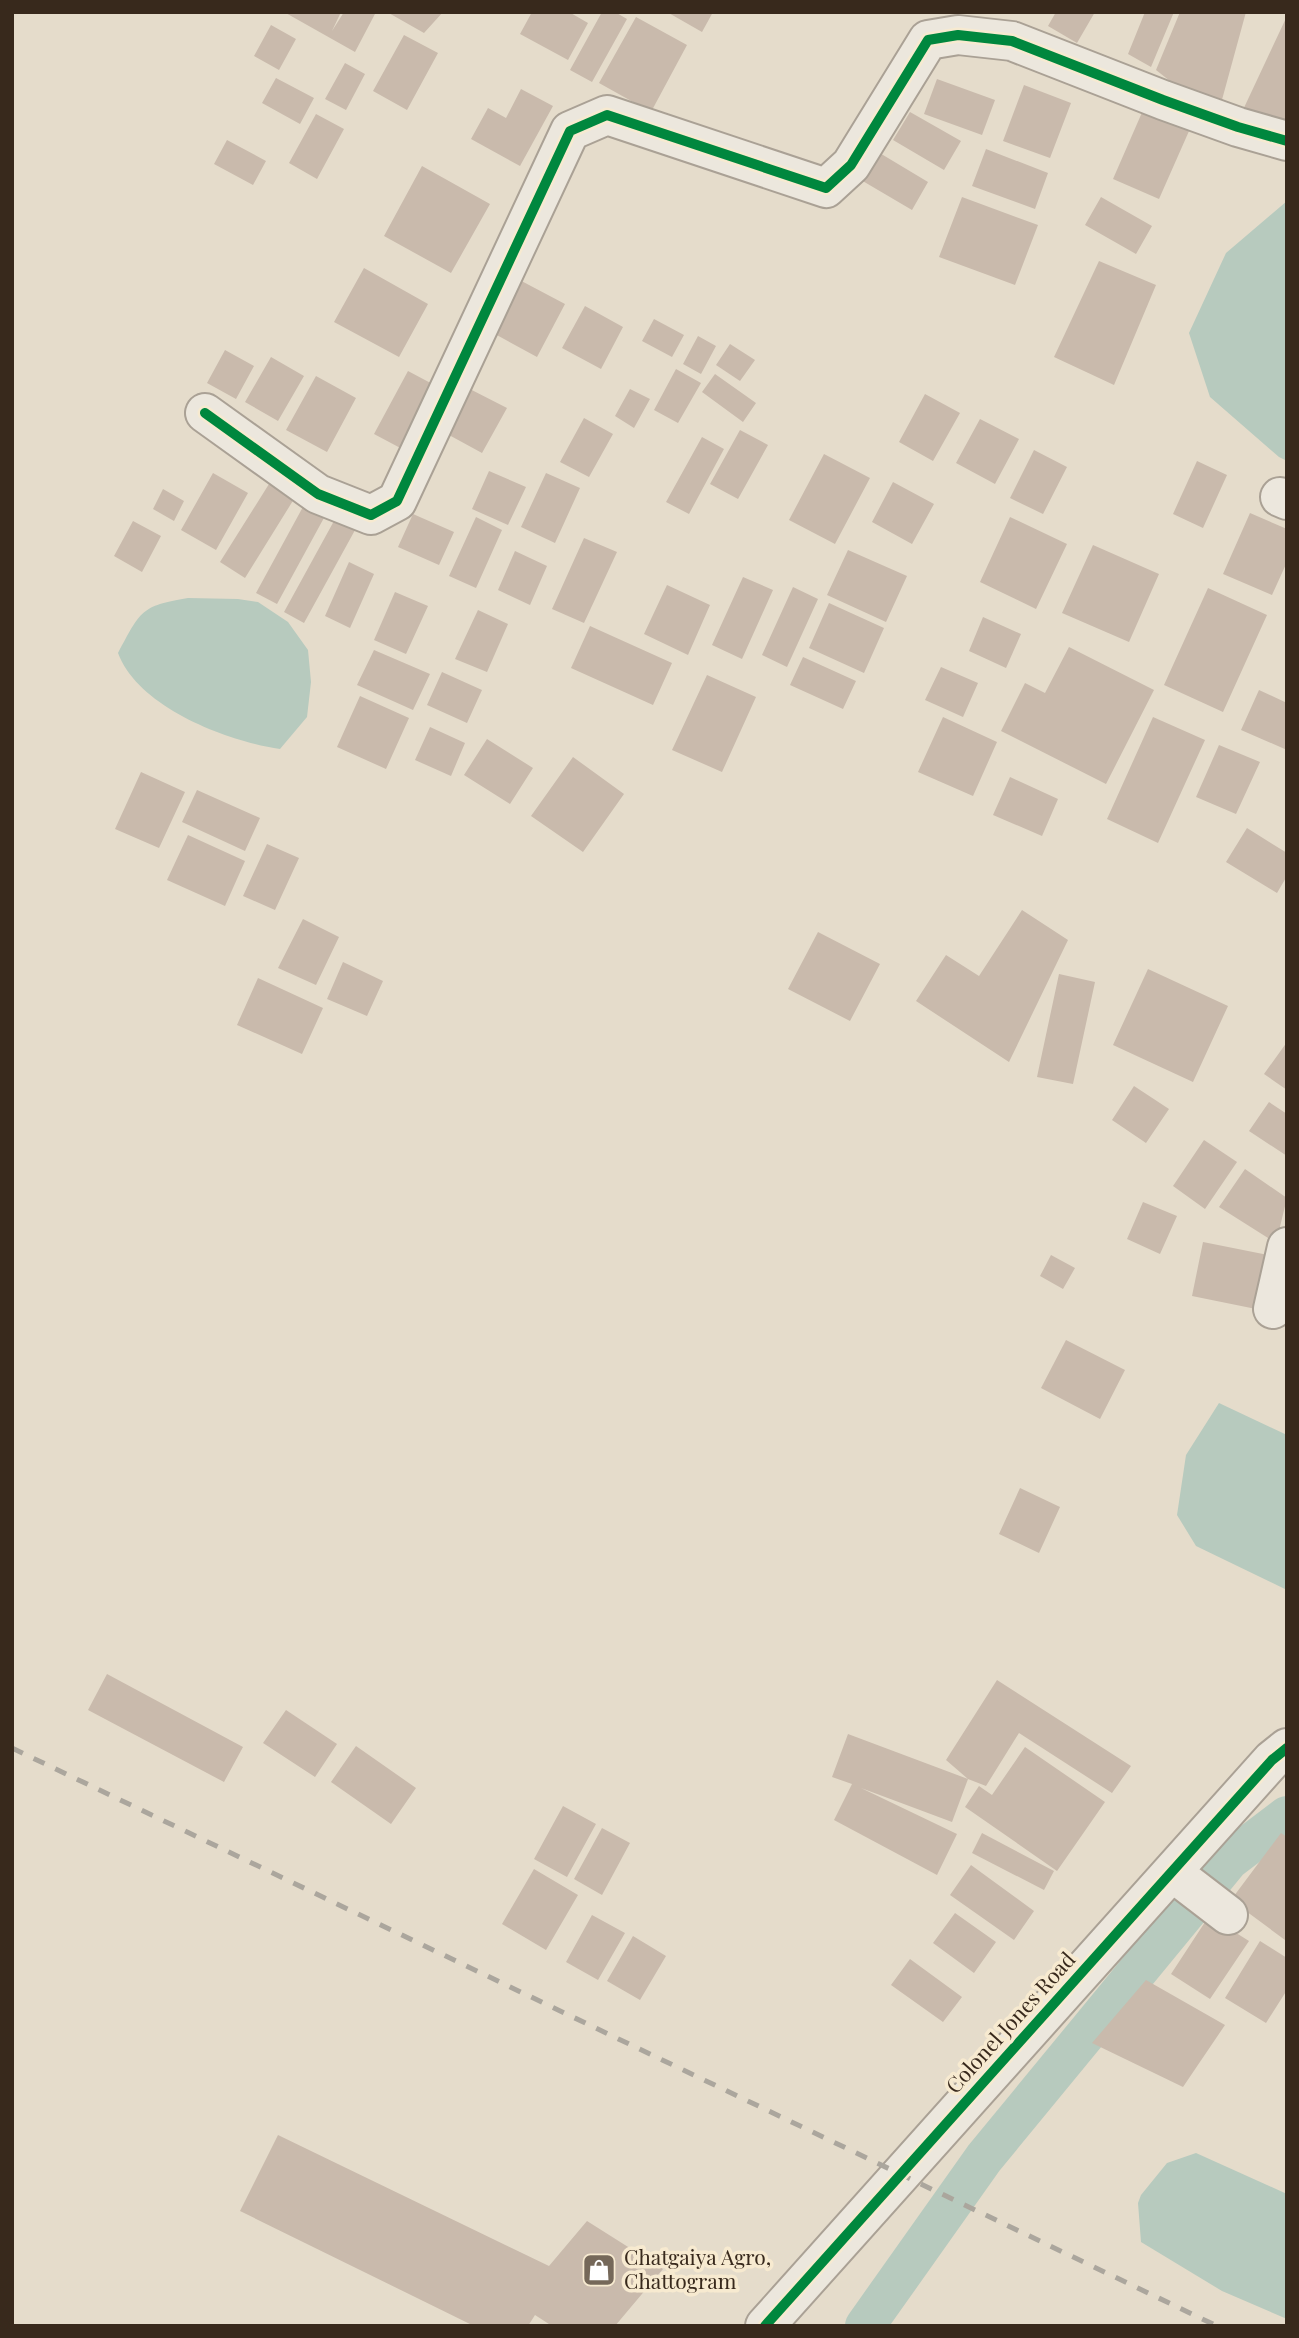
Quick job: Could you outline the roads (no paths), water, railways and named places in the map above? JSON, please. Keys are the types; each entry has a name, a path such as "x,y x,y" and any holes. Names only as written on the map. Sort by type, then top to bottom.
{"street":[{"path":"205,413 318,494 371,515 397,501 570,131 607,115 825,188 851,165 928,40 958,35 1012,41 1163,100 1287,141"},
{"path":"1273,1309 1287,1247"},
{"name":"Colonel Jones Road","path":"765,2326 1272,1760 1287,1748"},
{"path":"1173,1873 1228,1915"}],"waterway":[{"path":"865,2326 984,2158 1229,1860 1287,1816"}],"railway":[{"path":"12,1748 1217,2326"}],"place":[{"name":"Chatgaiya Agro, Chattogram","path":"599,2270"}]}
